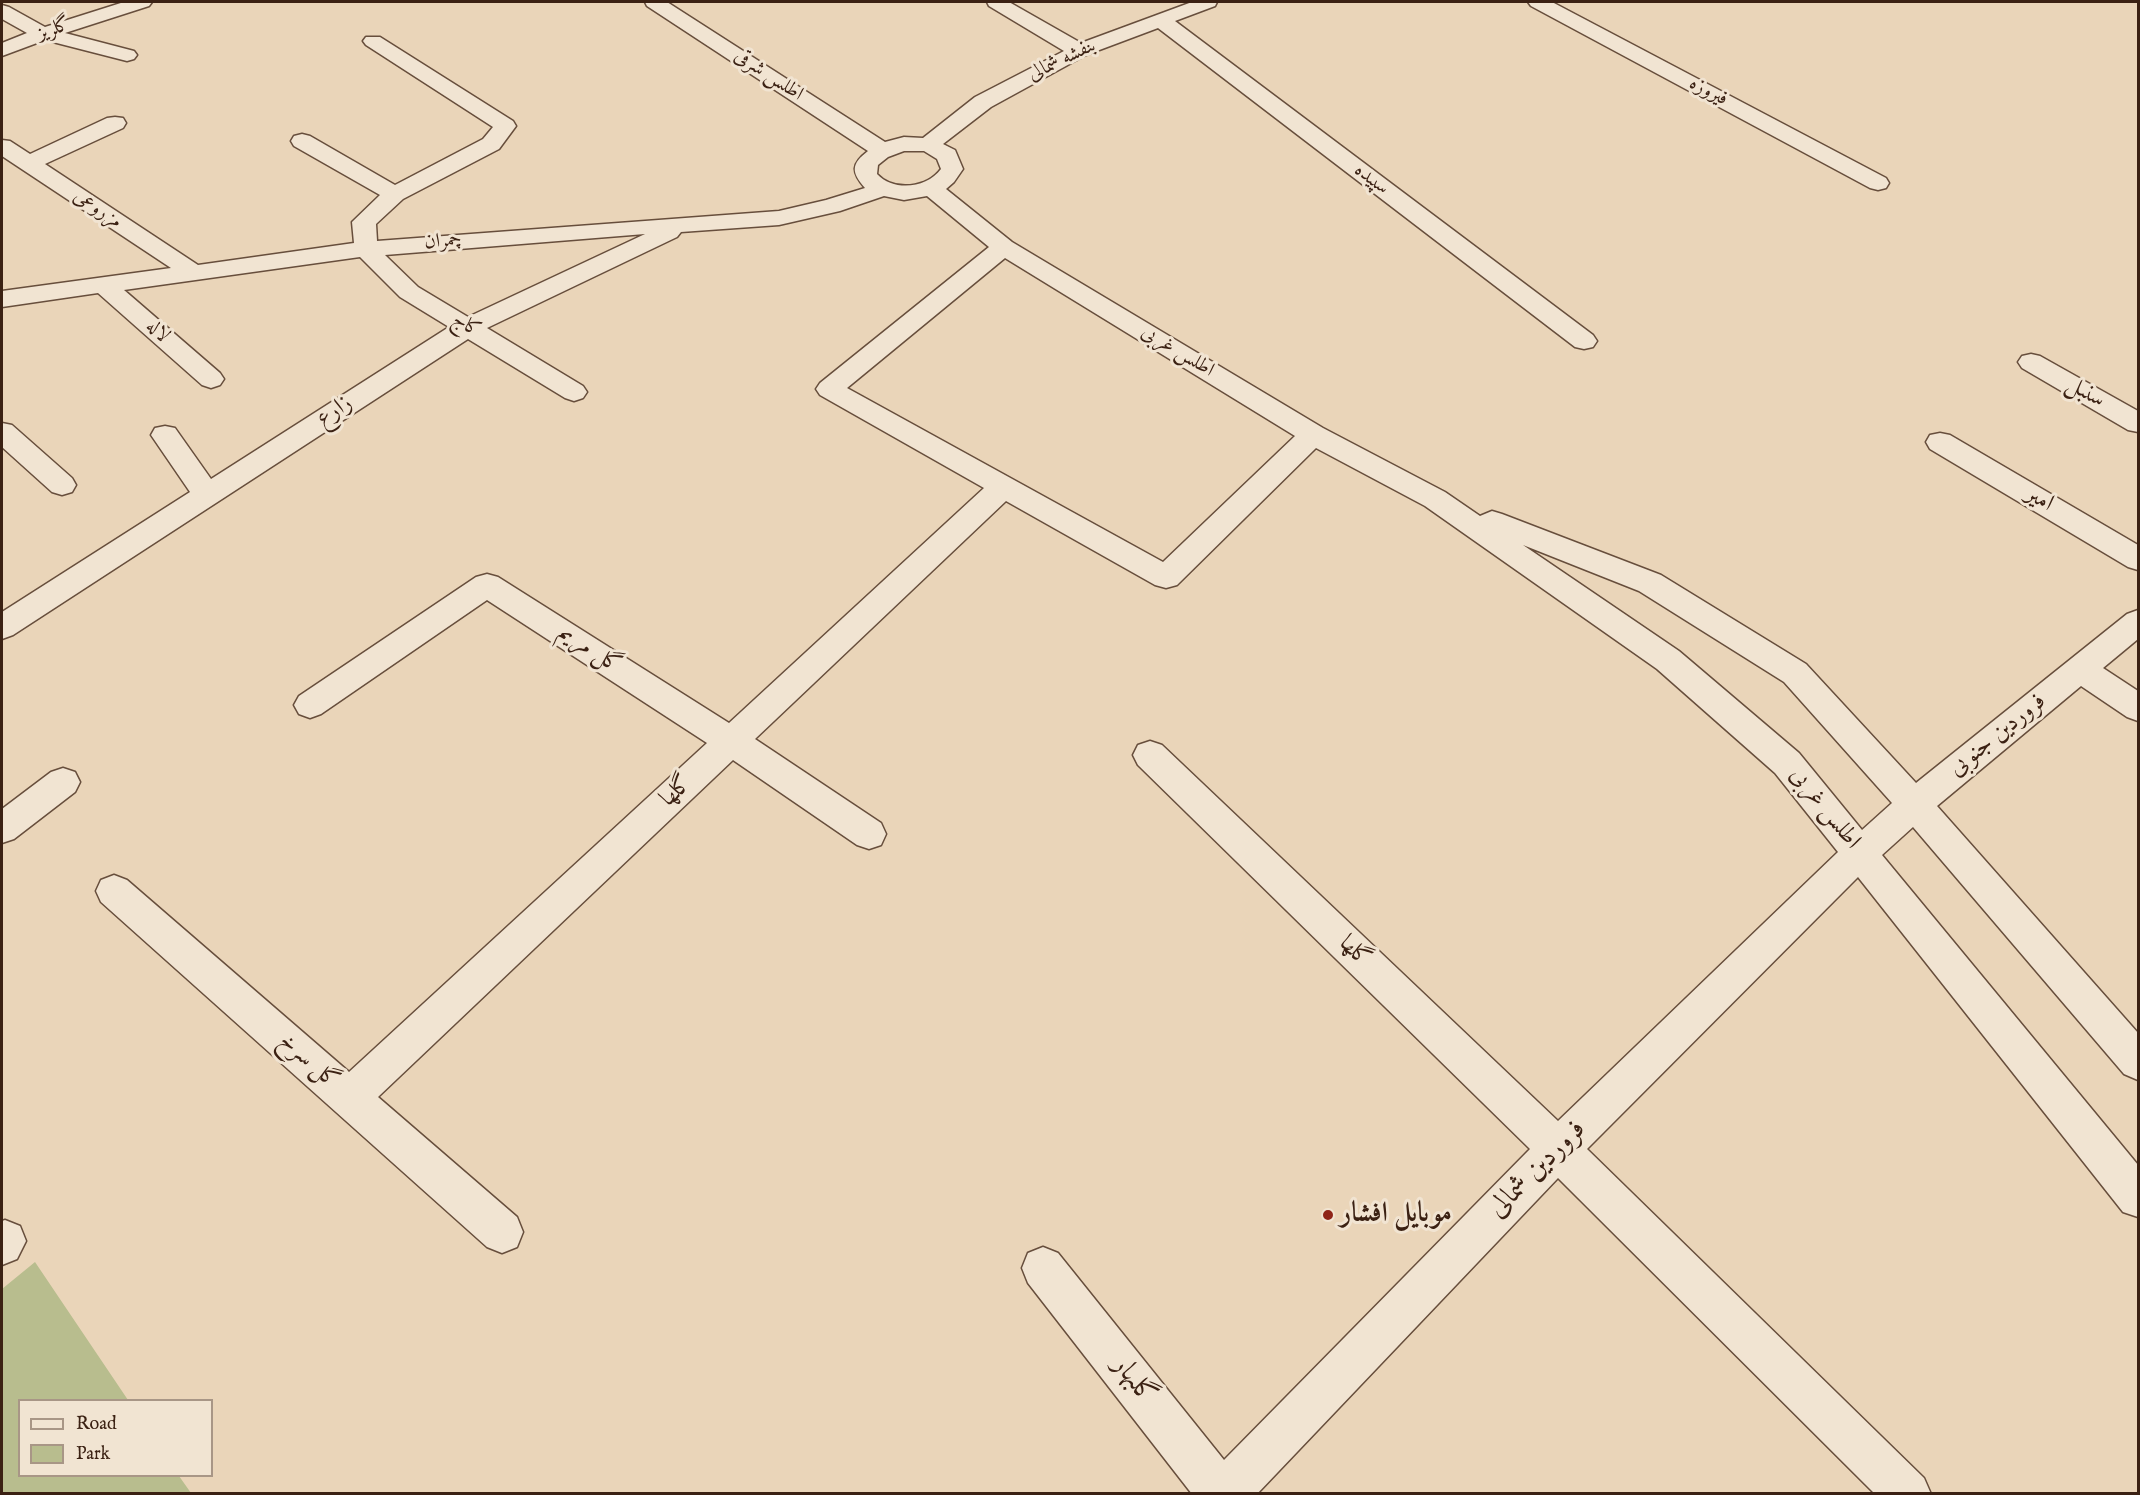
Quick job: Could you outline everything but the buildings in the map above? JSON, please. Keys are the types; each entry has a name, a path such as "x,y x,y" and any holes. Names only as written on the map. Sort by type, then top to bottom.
{"street":[{"name":"گلریز","path":"2,50 43,34 142,2"},
{"name":"اطلس شرقی","path":"654,2 882,150"},
{"path":"996,2 1079,51"},
{"name":"بنفشه شمالی","path":"928,145 983,102 1079,51 1158,18 1208,2"},
{"name":"فیروزه","path":"1538,2 1878,183"},
{"path":"2,11 43,34 127,55"},
{"name":"سپیده","path":"1158,18 1584,341"},
{"path":"366,249 364,222 395,194 491,144 505,126 373,41"},
{"path":"27,164 115,123"},
{"path":"302,141 395,194"},
{"path":"904,144 928,145 946,154 951,161 952,169 948,176 931,188 907,192 883,189 873,184 865,170 867,162 882,150 904,144"},
{"name":"مزروعی","path":"2,146 194,273"},
{"name":"اطلس غربی","path":"931,188 1004,247 1313,435 1435,499 1650,583 1796,673 2139,1061"},
{"name":"چمران","path":"5,297 366,249 779,218 832,206 883,189"},
{"name":"زارع","path":"2,627 468,327 684,224"},
{"path":"1004,247 829,389 1166,576 1313,435"},
{"name":"کاج","path":"366,249 409,291 574,392"},
{"name":"لاله","path":"103,285 211,379"},
{"name":"سنبل","path":"2031,362 2139,423"},
{"path":"2,432 62,486"},
{"path":"165,435 207,495"},
{"name":"امیر","path":"1940,442 2139,559"},
{"name":"گلها","path":"349,1098 1004,486"},
{"name":"اطلس غربی","path":"1435,499 1668,660 1787,764 2139,1197"},
{"name":"گل مریم","path":"310,705 487,585 731,741 869,834"},
{"name":"فروردین جنوبی","path":"1860,853 1914,804 2139,622"},
{"path":"2081,669 2139,708"},
{"name":"گلها","path":"1150,754 1558,1149 1908,1494"},
{"path":"2,828 63,782"},
{"name":"فروردین شمالی","path":"1223,1494 1558,1149 1860,853"},
{"name":"گل سرخ","path":"114,891 502,1232"},
{"name":"گلبهار","path":"1044,1268 1223,1494"}],"green space":[{"path":"35,1262 127,1399 18,1399 18,1477 180,1477 191,1493 2,1493 2,1289"}],"place":[{"name":"موبایل افشار","path":"1328,1215"}]}
